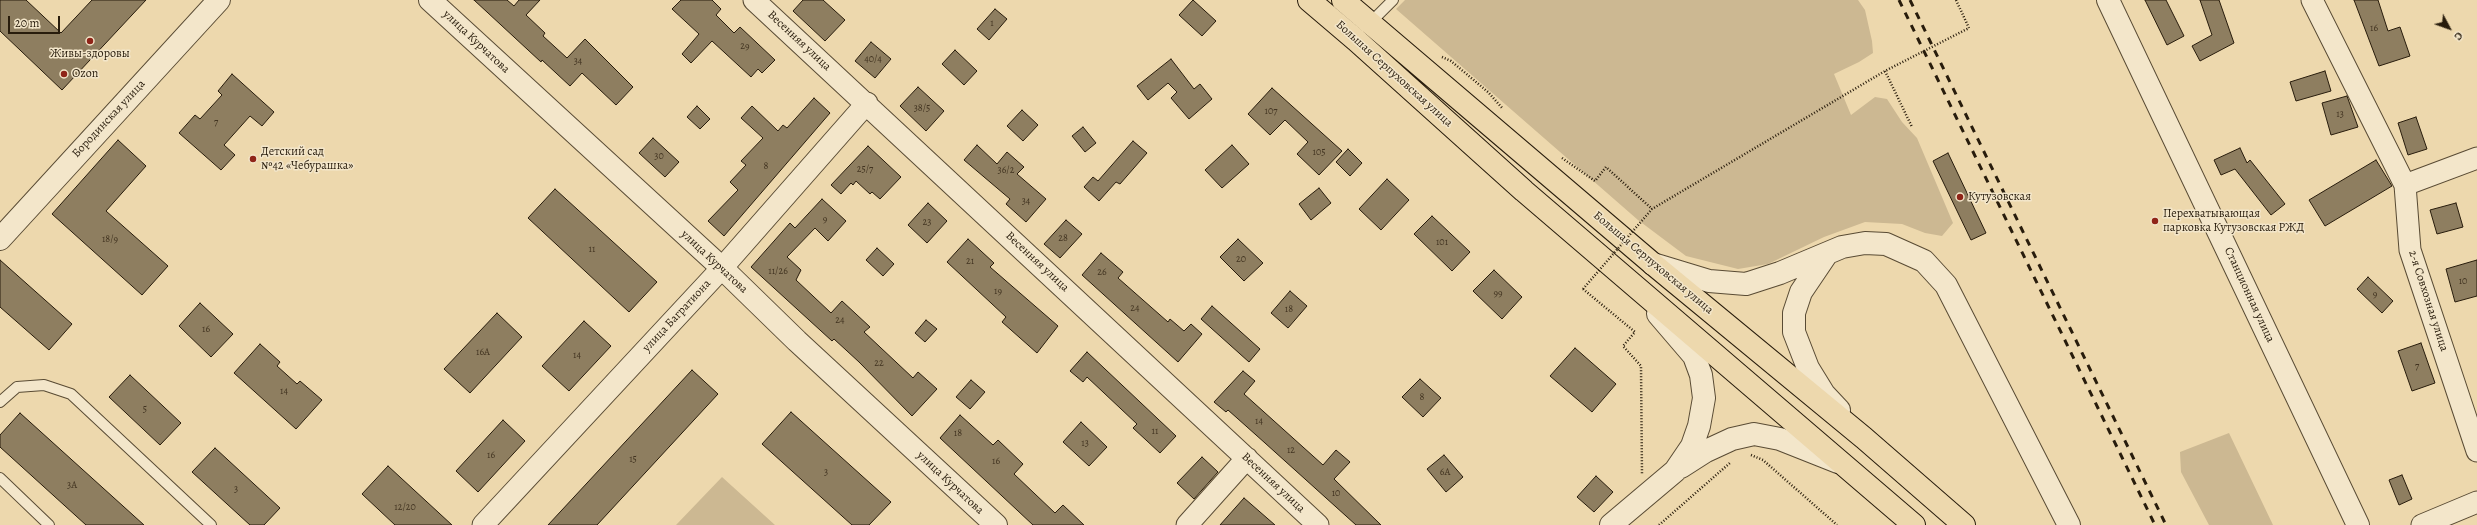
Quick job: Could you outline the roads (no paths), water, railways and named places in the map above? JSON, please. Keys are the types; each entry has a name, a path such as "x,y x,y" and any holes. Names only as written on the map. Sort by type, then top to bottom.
{"main road":[{"name":"Большая Серпуховская улица","path":"1309,0 1632,284 1914,525"},
{"name":"Большая Серпуховская улица","path":"1343,0 1653,264 1864,438 1964,525"}],"street":[{"name":"Бородинская улица","path":"3,228 219,0"},
{"name":"улица Курчатова","path":"430,0 722,268 797,341 996,525"},
{"name":"Весенняя улица","path":"754,0 867,103 1318,525"},
{"name":"Станционная улица","path":"2108,0 2358,525"},
{"name":"2-я Совхозная улица","path":"2312,0 2405,185 2410,250 2477,451"},
{"name":"улица Багратиона","path":"483,525 722,268 867,103"},
{"path":"2405,185 2477,158"},
{"path":"1653,264 1709,281 1746,284 1826,255 1842,247 1865,243 1886,244 1924,261 1946,284 2069,525"},
{"path":"1826,255 1801,292 1794,314 1794,332 1808,368 1824,394 1864,438"},
{"path":"1632,284 1694,356 1701,375 1704,398 1699,426 1692,446 1675,471"},
{"path":"1611,525 1675,471 1706,451 1732,439 1754,434 1780,438 1844,464"},
{"path":"1186,525 1247,458"},
{"path":"2422,525 2477,502"}],"lane":[{"path":"1370,23 1393,0"},
{"path":"0,402 17,387 44,385 71,394 210,525"},
{"path":"0,478 49,525"}],"railway":[{"path":"1899,0 2155,525"},
{"path":"1910,0 2166,525"}],"place":[{"name":"Живы-здоровы","path":"90,41"},
{"name":"Ozon","path":"64,74"},
{"name":"Детский сад №42 «Чебурашка»","path":"253,159"},
{"name":"Кутузовская","path":"1960,197"},
{"name":"Перехватывающая парковка Кутузовская РЖД","path":"2155,221"}]}
